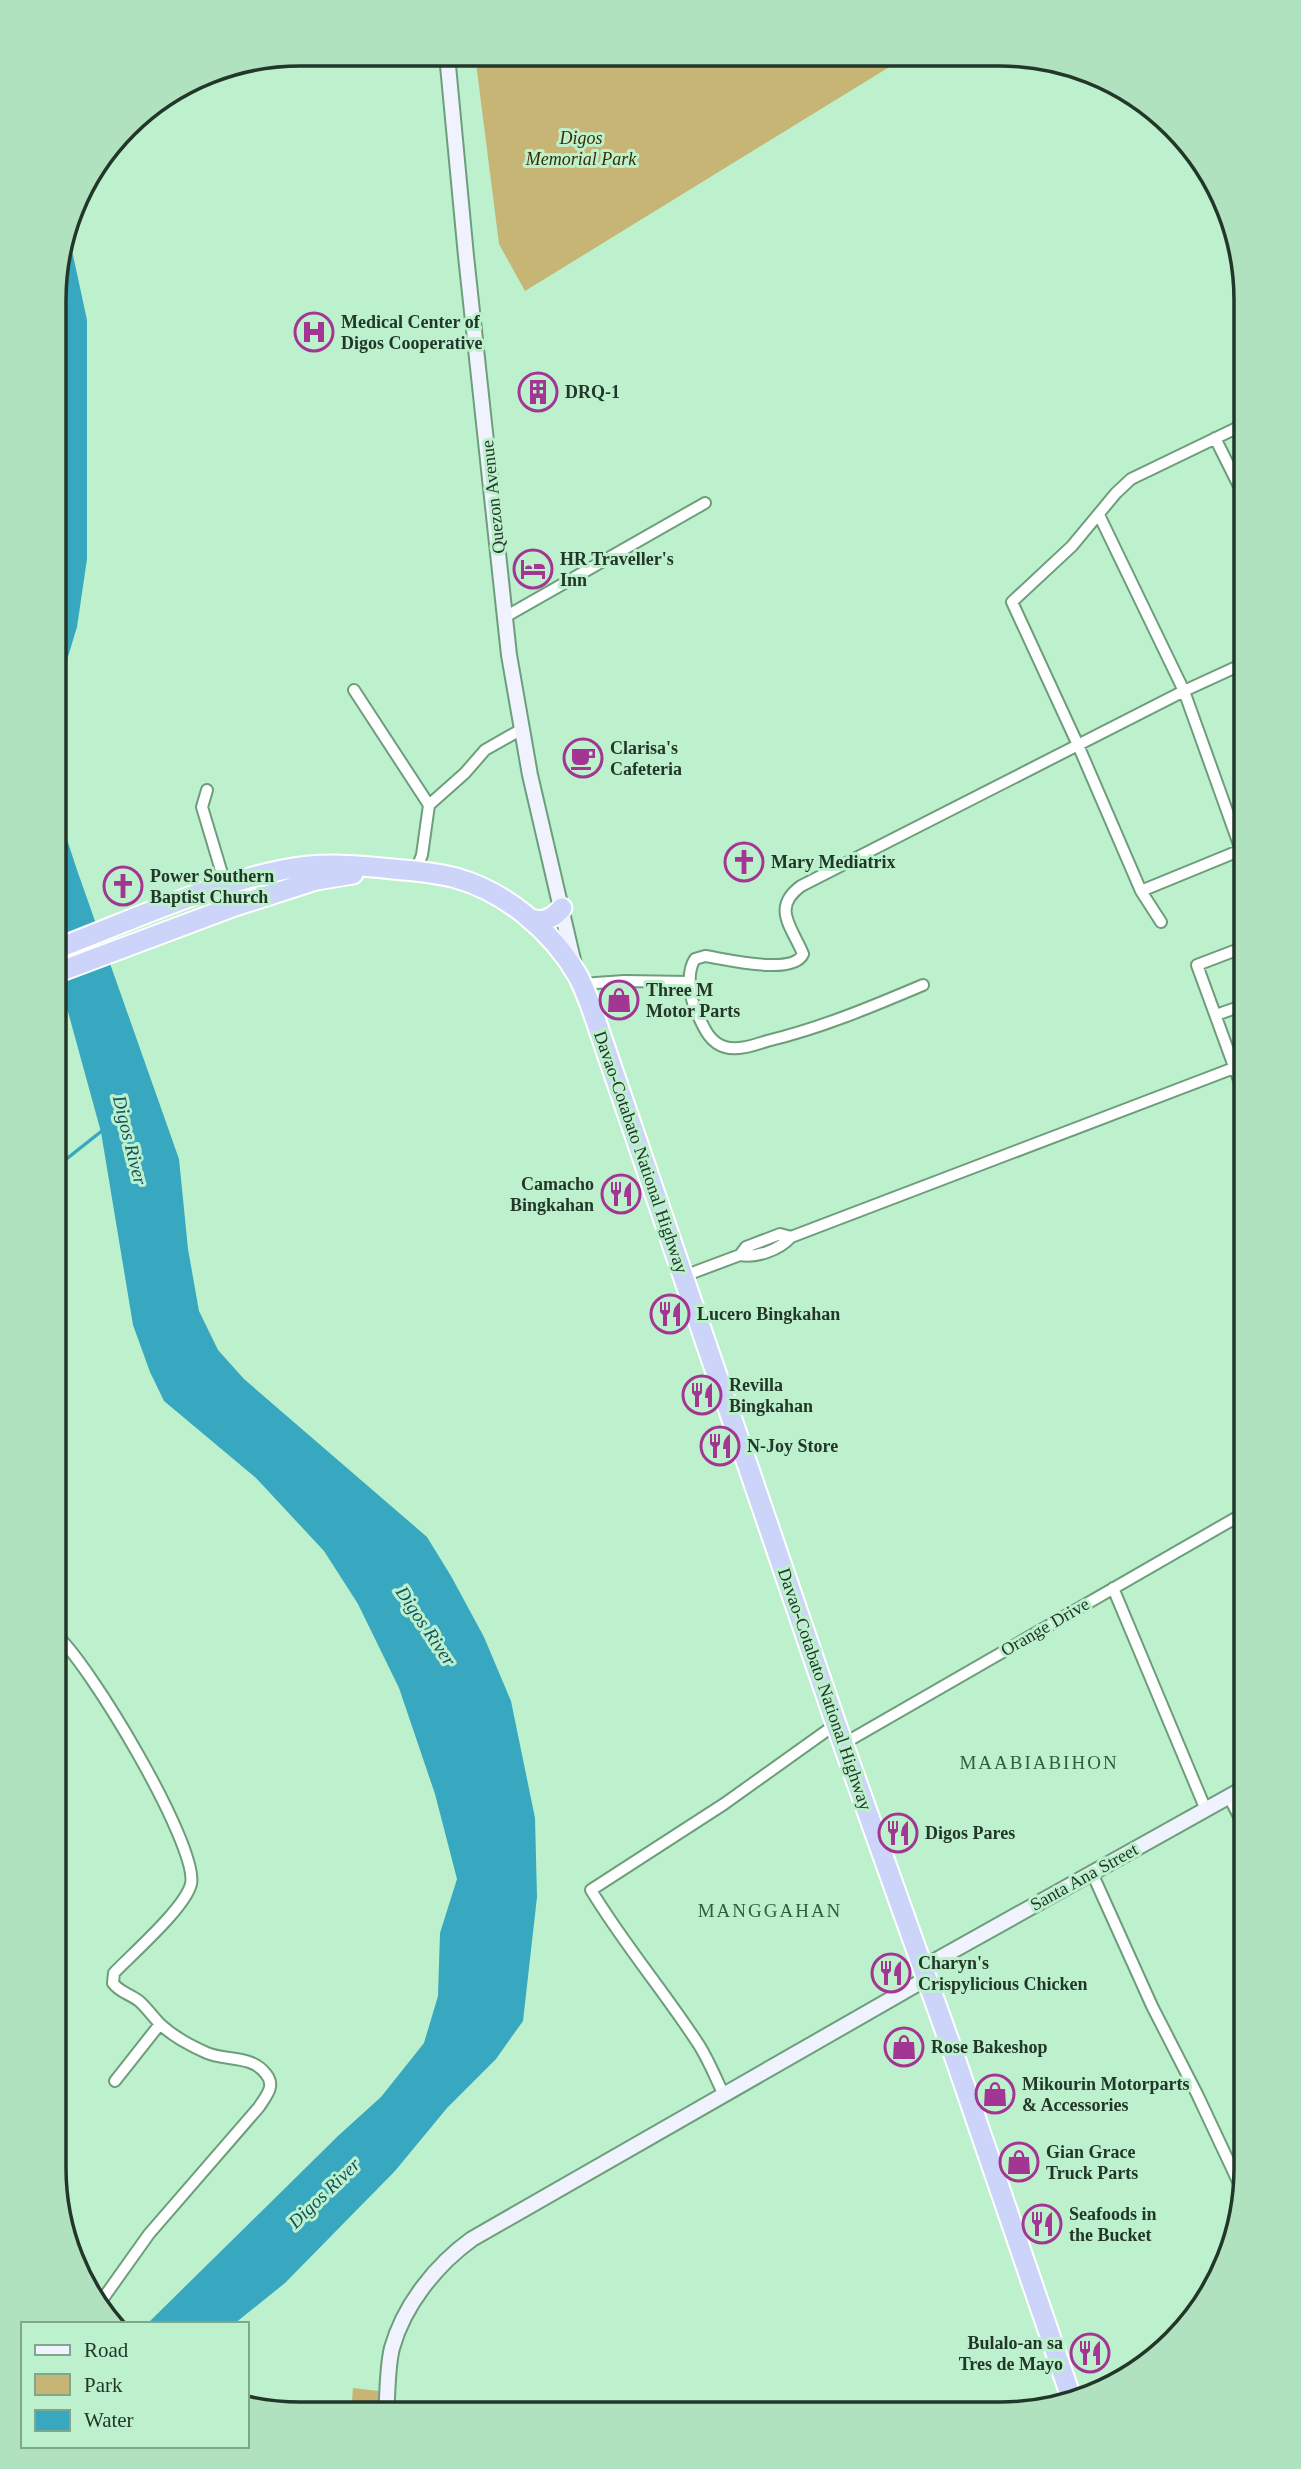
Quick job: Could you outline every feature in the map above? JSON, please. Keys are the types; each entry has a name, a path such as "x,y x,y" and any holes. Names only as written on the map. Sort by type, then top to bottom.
{"highway":[{"path":"66,945 225,884 284,869 313,865 367,865 393,869"},
{"path":"66,968 232,907 316,880 393,869"},
{"name":"Davao-Cotabato National Highway","path":"393,869 453,877 476,885 530,919 562,953 579,979 1069,2392"},
{"path":"530,919 548,919 562,908"}],"main road":[{"name":"Quezon Avenue","path":"448,66 509,655 530,775 579,979"},
{"name":"Santa Ana Street","path":"387,2402 392,2347 417,2295 453,2252 724,2095 1092,1873 1234,1794"}],"street":[{"path":"1161,922 1141,891 1078,744 1012,602 1072,546 1131,479 1234,429"},
{"path":"1215,438 1234,476"},
{"path":"505,617 705,503"},
{"path":"1099,515 1184,691 1234,830"},
{"path":"923,985 823,1026 745,1047 728,1048 716,1043 706,1032 694,1006 690,982 692,963 699,956 773,965 795,964 803,954 786,916 785,907 793,891 1078,744 1234,668"},
{"path":"354,690 429,805"},
{"path":"416,870 422,855 429,805 465,773 485,750 522,729"},
{"path":"207,790 202,807 232,907"},
{"path":"1141,891 1234,853"},
{"path":"684,1276 740,1255 746,1247 780,1234 791,1237 1234,1068 1198,965 1234,951"},
{"path":"579,979 690,982"},
{"path":"1216,1015 1234,1009"},
{"name":"Orange Drive","path":"843,1744 1234,1519"},
{"path":"1113,1588 1206,1810"},
{"path":"66,1646 88,1676 160,1791 192,1871 186,1896 114,1973 112,1979 116,1987 136,1999 160,2024 205,2052 249,2061 260,2066 271,2083 269,2092 259,2107 149,2234 105,2296"},
{"path":"724,2095 698,2042 647,1969 612,1925 591,1890 724,1804 836,1724"},
{"path":"1229,1797 1234,1807"},
{"path":"1092,1873 1152,2006 1234,2173"},
{"path":"115,2081 160,2024"}],"green space":[{"name":"Digos Memorial Park","path":"476,66 891,66 525,291 499,244"},
{"path":"353,2388 379,2391 378,2402 352,2402"}],"water":[{"path":"72,252 87,320 87,559 77,627 66,663 66,300"},
{"name":"Digos River","path":"66,836 179,1159 188,1249 199,1311 218,1350 244,1379 427,1537 484,1637 511,1701 535,1818 537,1897 523,2021 496,2059 447,2108 395,2171 285,2283 236,2322 149,2322 381,2097 424,2043 438,1996 440,1933 457,1879 435,1794 399,1688 358,1604 324,1551 256,1478 164,1401 150,1372 133,1325 101,1132 66,1004"}],"waterway":[{"path":"66,1159 103,1130"}],"place":[{"name":"Medical Center of Digos Cooperative","path":"314,332"},
{"name":"DRQ-1","path":"538,392"},
{"name":"HR Traveller's Inn","path":"533,569"},
{"name":"Clarisa's Cafeteria","path":"583,758"},
{"name":"Mary Mediatrix","path":"744,862"},
{"name":"Power Southern Baptist Church","path":"123,886"},
{"name":"Three M Motor Parts","path":"619,1000"},
{"name":"Camacho Bingkahan","path":"621,1194"},
{"name":"Lucero Bingkahan","path":"670,1314"},
{"name":"Revilla Bingkahan","path":"702,1395"},
{"name":"N-Joy Store","path":"720,1446"},
{"name":"Digos Pares","path":"898,1833"},
{"name":"Charyn's Crispylicious Chicken","path":"891,1973"},
{"name":"Rose Bakeshop","path":"904,2047"},
{"name":"Mikourin Motorparts & Accessories","path":"995,2094"},
{"name":"Gian Grace Truck Parts","path":"1019,2162"},
{"name":"Seafoods in the Bucket","path":"1042,2224"},
{"name":"Bulalo-an sa Tres de Mayo","path":"1090,2353"}],"district":[{"name":"MAABIABIHON","path":"1039,1762"},
{"name":"MANGGAHAN","path":"770,1910"}]}
